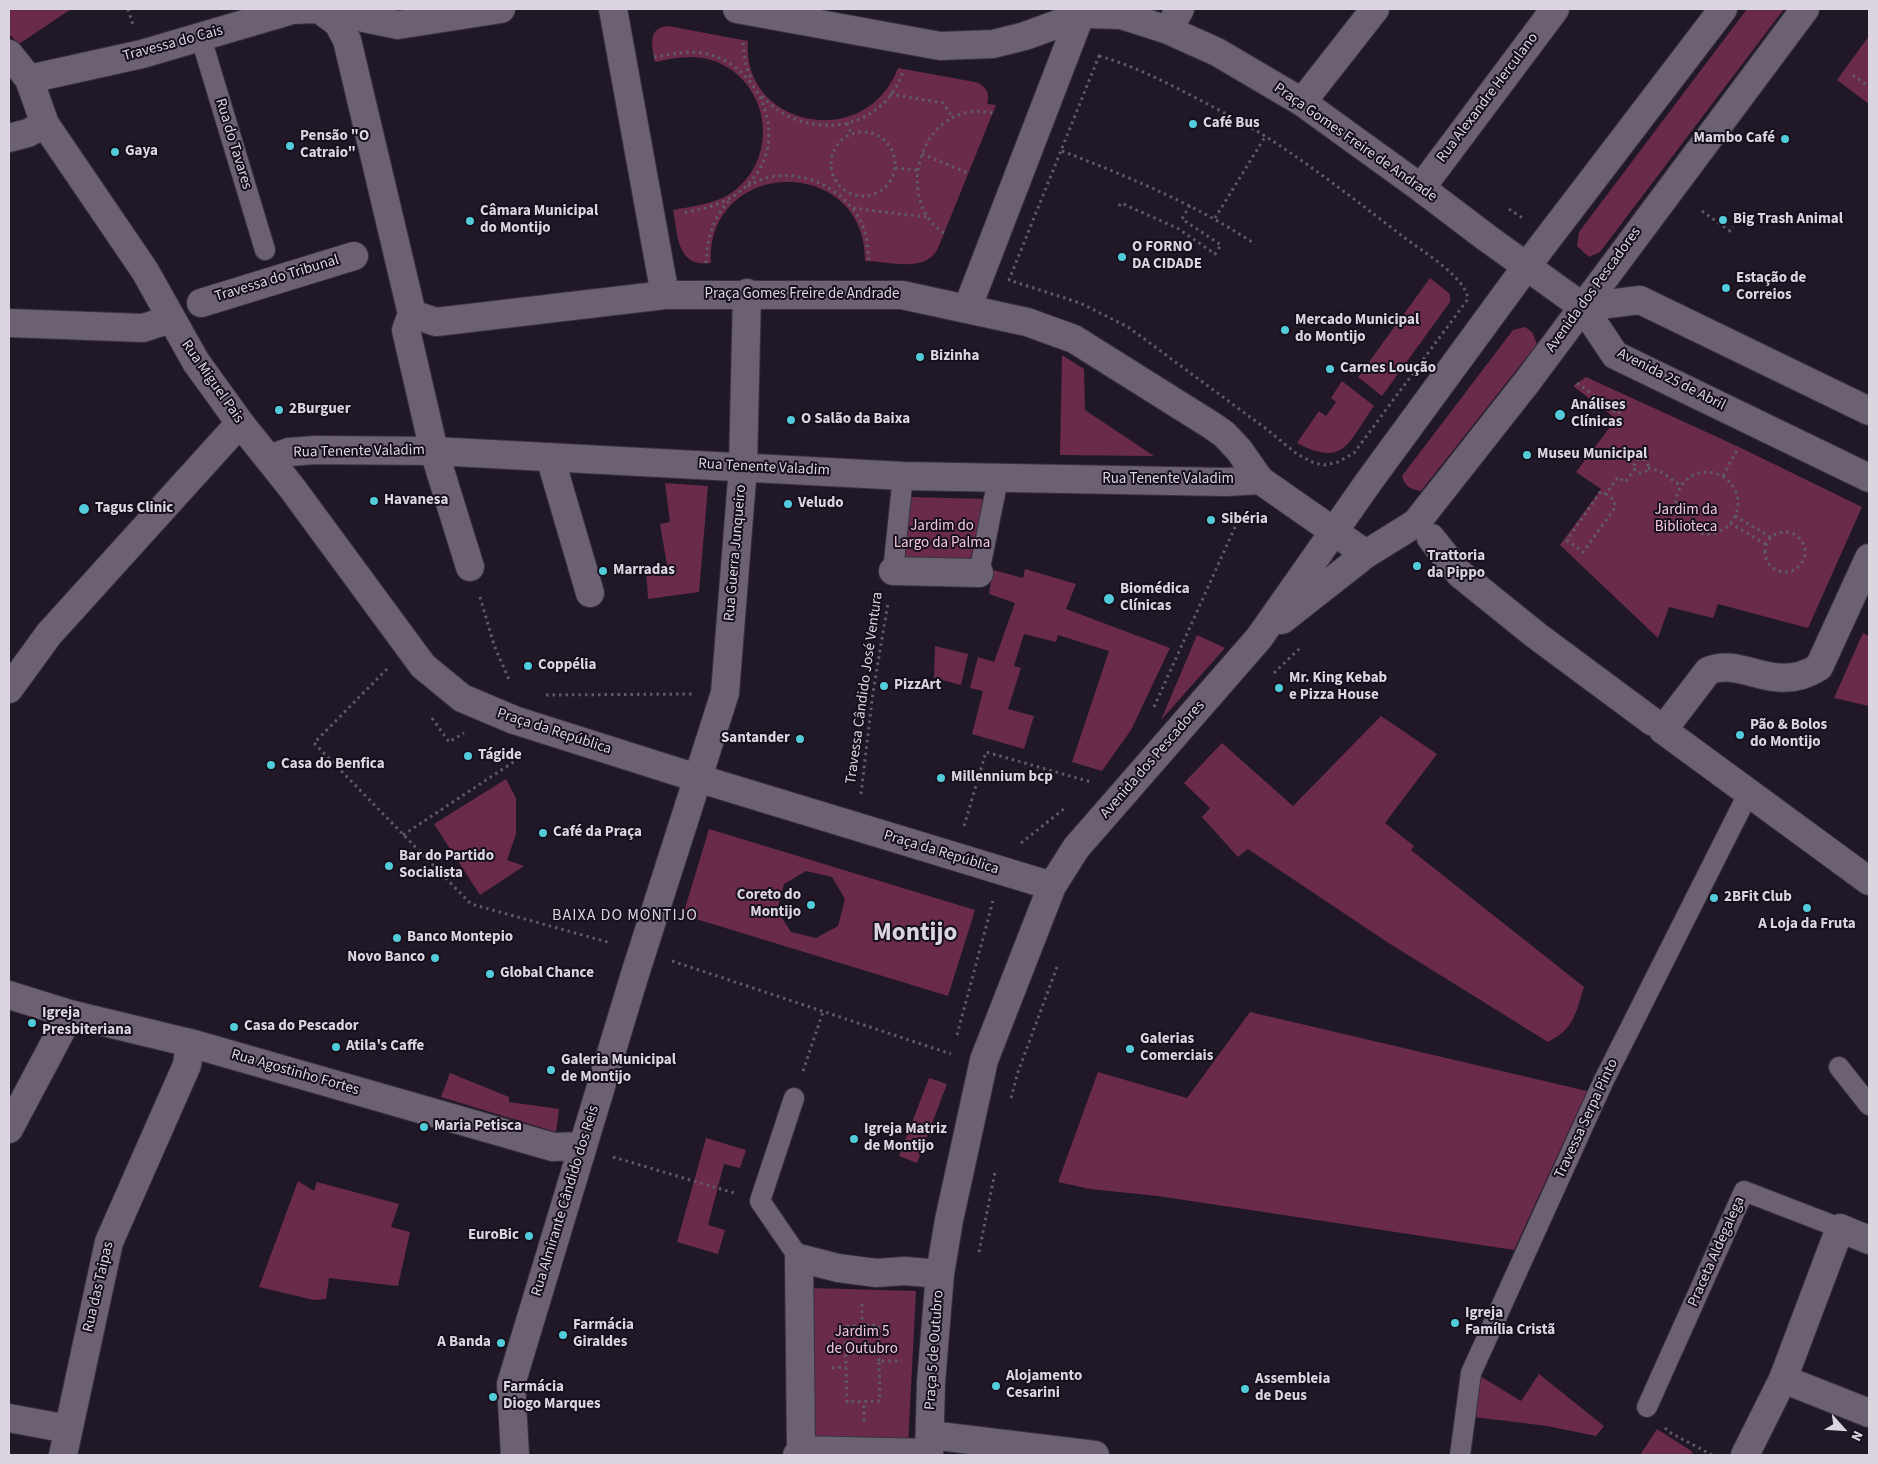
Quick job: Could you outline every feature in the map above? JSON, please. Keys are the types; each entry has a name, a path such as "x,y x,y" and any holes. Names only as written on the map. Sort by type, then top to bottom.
{"street":[{"path":"308,9 338,22 346,36 412,314 406,330 434,451 470,567"},
{"name":"Travessa do Cais","path":"29,79 201,38 308,9 363,13"},
{"path":"350,51 352,37 363,13 398,25 501,9"},
{"path":"613,9 665,295"},
{"name":"Praça Gomes Freire de Andrade","path":"737,9 940,46 993,44 1025,36 1080,16 1121,15 1174,19 1217,52 1302,102 1582,306"},
{"path":"1302,102 1375,9"},
{"name":"Rua Alexandre Herculano","path":"1421,188 1555,9"},
{"name":"Avenida dos Pescadores","path":"1052,886 1076,848 1259,638 1526,267 1723,9"},
{"name":"Avenida dos Pescadores","path":"1259,638 1366,554 1416,523 1527,382 1805,9"},
{"path":"967,308 1080,16"},
{"name":"Rua Miguel Pais","path":"9,54 29,79 45,124 145,271 196,362 423,666 447,688"},
{"path":"9,138 45,124"},
{"name":"Travessa do Tribunal","path":"201,303 354,256"},
{"name":"Praça Gomes Freire de Andrade","path":"412,314 436,322 665,295 747,293 902,294 967,308 1026,322 1074,339 1224,434 1239,450 1260,480 1335,530"},
{"name":"Rua Guerra Junqueiro","path":"696,778 725,693 743,467 747,293"},
{"path":"1582,306 1640,300 1869,411"},
{"name":"Avenida 25 de Abril","path":"1582,306 1614,355 1869,478"},
{"path":"9,322 143,328 171,319"},
{"path":"9,689 49,634 240,423"},
{"name":"Rua Tenente Valadim","path":"269,459 289,452 315,450 434,451 902,476 1226,482 1260,480"},
{"path":"550,457 590,594"},
{"path":"1335,530 1366,554"},
{"path":"1431,538 1460,574 1536,636 1748,794 1869,881"},
{"path":"1658,726 1708,671 1719,666 1784,679 1804,677 1819,668 1869,558"},
{"path":"893,571 979,573"},
{"name":"Praça da República","path":"447,688 462,698 514,720 696,778 1052,886"},
{"name":"Rua Almirante Cândido dos Reis","path":"516,1455 511,1384 582,1146 696,778"},
{"path":"940,1274 949,1220 984,1060 1007,996 1052,886"},
{"name":"Rua Agostinho Fortes","path":"9,995 70,1014 190,1043 553,1147 582,1146"},
{"path":"9,1129 70,1014"},
{"name":"Rua das Taipas","path":"65,1442 109,1242 187,1065 190,1043"},
{"path":"1745,1455 1783,1379 1840,1228"},
{"name":"Praceta Aldegalega","path":"1840,1228 1869,1240"},
{"path":"799,1258 799,1453 929,1448 1095,1455"},
{"name":"Praça 5 de Outubro","path":"799,1258 838,1268 876,1273 904,1271 940,1274 931,1382 929,1448"},
{"path":"1783,1379 1869,1413"},
{"path":"9,1418 65,1442"}],"lane":[{"name":"Rua do Tavares","path":"201,38 265,250"},
{"path":"893,571 902,476"},
{"path":"979,573 998,479"},
{"name":"Travessa Serpa Pinto","path":"1460,1455 1471,1374 1604,1080 1748,794"},
{"path":"1839,1067 1869,1105"},
{"path":"794,1098 760,1201 799,1258"},
{"name":"Praceta Aldegalega","path":"1647,1407 1744,1191 1840,1228"}],"path":[{"path":"706,264 707,241 713,224 722,208 750,183 759,169 766,152 769,134 765,108 746,66 744,40"},
{"path":"654,57 693,52 711,54 728,61 742,71 763,98 777,110 792,120 810,125 829,126 847,123 872,111 890,94 901,76"},
{"path":"1099,56 1127,64 1167,83 1266,137 1313,169 1412,244 1455,278 1467,290 1468,299 1354,453 1338,462 1324,465 1314,463 1297,454 1257,422 1128,328 1080,303 1009,280 1099,56"},
{"path":"1853,75 1869,87"},
{"path":"890,94 943,104 953,118"},
{"path":"944,233 926,217 918,194 917,170 922,154 940,127 953,118 968,112 993,113"},
{"path":"847,123 852,135"},
{"path":"866,133 876,135 884,140 890,148 895,168 892,177 879,192 860,196 850,194 842,188 832,171 832,161 839,143 852,135 866,133"},
{"path":"1215,218 1266,137"},
{"path":"1061,151 1125,176 1190,205 1215,218 1255,244"},
{"path":"922,154 968,173"},
{"path":"895,168 917,170"},
{"path":"682,213 721,204 751,185 768,178 786,176 805,178 822,184 838,193 853,208 861,221 867,238 869,261"},
{"path":"838,193 842,188"},
{"path":"1120,206 1121,203 1163,220 1214,254 1221,245 1182,220 1190,205"},
{"path":"853,208 926,217"},
{"path":"1702,211 1730,231 1733,227"},
{"path":"1577,383 1618,414 1630,398"},
{"path":"1723,476 1739,447"},
{"path":"1606,494 1618,477 1625,482 1635,469 1635,462 1640,459 1647,462 1648,468"},
{"path":"1648,468 1660,471 1682,486"},
{"path":"1635,469 1643,473 1648,468"},
{"path":"1703,472 1723,476 1731,482 1736,491 1738,501 1735,516 1730,523 1717,533 1707,534 1688,528 1681,520 1677,511 1677,500 1682,486 1693,476 1703,472"},
{"path":"1601,491 1606,494 1614,500 1615,508 1582,552 1567,540 1601,491"},
{"path":"1152,712 1240,516"},
{"path":"1735,516 1772,538"},
{"path":"1730,523 1766,544"},
{"path":"1781,532 1788,532 1799,538 1805,549 1803,562 1793,572 1779,572 1773,569 1765,558 1766,544 1781,532"},
{"path":"470,567 494,645 508,672 512,688"},
{"name":"Travessa Cândido José Ventura","path":"860,799 873,692 893,571"},
{"path":"1270,678 1304,645"},
{"path":"394,662 314,743 471,904 642,952 951,1054 954,1045"},
{"path":"962,836 986,752 1096,784 1089,790"},
{"path":"403,835 521,757"},
{"path":"1019,844 1073,802"},
{"path":"957,1036 996,893"},
{"path":"1009,1105 1018,1072 1060,961"},
{"path":"794,1098 823,1012"},
{"path":"582,1146 760,1201"},
{"path":"977,1261 996,1169"},
{"path":"862,1295 862,1326"},
{"path":"878,1325 879,1361 880,1401 847,1402 845,1326 878,1325"},
{"path":"879,1361 908,1361"},
{"path":"1647,1407 1669,1432 1712,1455"}],"green space":[{"path":"9,9 71,9 19,44 9,34"},
{"path":"1747,9 1784,9 1600,252 1589,257 1577,246 1579,232"},
{"path":"668,26 748,41 751,70 764,93 784,110 808,119 835,119 860,112 882,95 898,68 975,82 982,85 988,93 987,104 996,105 938,248 932,256 916,264 865,261 858,226 841,201 815,187 786,182 758,188 733,203 716,228 711,263 700,263 691,260 685,255 678,239 673,210 705,204 720,199 734,191 749,175 759,157 763,138 762,118 756,100 745,83 730,69 711,60 697,57 655,62 652,39 657,30"},
{"path":"1869,36 1869,104 1837,80"},
{"path":"1430,278 1450,294 1450,302 1382,396 1358,377"},
{"path":"1525,327 1532,332 1537,344 1421,491 1408,487 1402,476 1513,330"},
{"path":"1062,355 1084,369 1085,410 1154,456 1060,455"},
{"name":"Jardim da Biblioteca","path":"1586,377 1739,447 1862,507 1808,628 1718,604 1713,618 1669,607 1658,638 1560,545 1601,489 1576,472 1616,419 1573,386"},
{"path":"1342,381 1374,406 1351,440 1336,452 1326,453 1297,443 1319,411 1326,416 1336,402 1331,398"},
{"path":"665,483 708,486 699,592 648,599 646,569 667,565 660,524 670,522"},
{"name":"Jardim do Largo da Palma","path":"910,497 986,499 969,573 904,571"},
{"path":"1025,569 1076,584 1066,609 1170,648 1131,730 1102,771 1072,762 1109,651 1058,635 1056,642 1024,634 1014,666 1021,668 1008,709 1034,716 1024,749 972,734 983,691 970,688 978,657 994,662 1015,603 989,594 993,570 1023,578"},
{"path":"1863,633 1869,636 1869,706 1834,698"},
{"path":"1197,635 1225,648 1161,720"},
{"path":"935,646 968,654 961,685 934,678"},
{"path":"1381,716 1437,754 1385,823 1414,846 1411,850 1584,987 1576,1013 1569,1026 1548,1042 1387,942 1248,849 1238,857 1202,817 1210,808 1184,783 1222,743 1293,806"},
{"path":"506,779 516,798 516,834 507,860 524,866 480,895 434,824"},
{"path":"709,829 975,910 948,996 683,915","holes":["806,871 832,877 845,899 838,926 816,938 791,932 777,910 784,884"]},
{"path":"1250,1012 1587,1091 1514,1250 1158,1196 1090,1189 1058,1182 1098,1072 1187,1098"},
{"path":"450,1073 509,1097 509,1102 559,1109 556,1132 441,1097"},
{"path":"929,1078 947,1084 917,1163 899,1156"},
{"path":"706,1138 746,1150 740,1168 724,1164 708,1225 725,1230 718,1254 677,1242"},
{"path":"298,1181 314,1191 317,1182 399,1204 391,1227 410,1232 398,1286 329,1278 326,1299 314,1300 259,1287"},
{"name":"Jardim 5 de Outubro","path":"810,1288 916,1291 908,1445 809,1443"},
{"path":"1539,1374 1604,1426 1596,1436 1547,1426 1474,1417 1480,1376 1521,1401"},
{"path":"1657,1429 1693,1452 1691,1455 1640,1455"}],"place":[{"name":"Café Bus","path":"1193,124"},
{"name":"Mambo Café","path":"1785,139"},
{"name":"Pensão \"O Catraio\"","path":"290,146"},
{"name":"Gaya","path":"115,152"},
{"name":"Big Trash Animal","path":"1723,220"},
{"name":"Câmara Municipal do Montijo","path":"470,221"},
{"name":"O FORNO DA CIDADE","path":"1122,257"},
{"name":"Estação de Correios","path":"1726,288"},
{"name":"Mercado Municipal do Montijo","path":"1285,330"},
{"name":"Bizinha","path":"920,357"},
{"name":"Carnes Loução","path":"1330,369"},
{"name":"2Burguer","path":"279,410"},
{"name":"Análises Clínicas","path":"1560,415"},
{"name":"O Salão da Baixa","path":"791,420"},
{"name":"Museu Municipal","path":"1527,455"},
{"name":"Havanesa","path":"374,501"},
{"name":"Veludo","path":"788,504"},
{"name":"Tagus Clinic","path":"84,509"},
{"name":"Sibéria","path":"1211,520"},
{"name":"Trattoria da Pippo","path":"1417,566"},
{"name":"Marradas","path":"603,571"},
{"name":"Biomédica Clínicas","path":"1109,599"},
{"name":"Coppélia","path":"528,666"},
{"name":"PizzArt","path":"884,686"},
{"name":"Mr. King Kebab e Pizza House","path":"1279,688"},
{"name":"Pão & Bolos do Montijo","path":"1740,735"},
{"name":"Santander","path":"800,739"},
{"name":"Tágide","path":"468,756"},
{"name":"Casa do Benfica","path":"271,765"},
{"name":"Millennium bcp","path":"941,778"},
{"name":"Café da Praça","path":"543,833"},
{"name":"Bar do Partido Socialista","path":"389,866"},
{"name":"2BFit Club","path":"1714,898"},
{"name":"Coreto do Montijo","path":"811,905"},
{"name":"A Loja da Fruta","path":"1807,908"},
{"name":"Banco Montepio","path":"397,938"},
{"name":"Novo Banco","path":"435,958"},
{"name":"Global Chance","path":"490,974"},
{"name":"Igreja Presbiteriana","path":"32,1023"},
{"name":"Casa do Pescador","path":"234,1027"},
{"name":"Atila's Caffe","path":"336,1047"},
{"name":"Galerias Comerciais","path":"1130,1049"},
{"name":"Galeria Municipal de Montijo","path":"551,1070"},
{"name":"Maria Petisca","path":"424,1127"},
{"name":"Igreja Matriz de Montijo","path":"854,1139"},
{"name":"EuroBic","path":"529,1236"},
{"name":"Igreja Família Cristã","path":"1455,1323"},
{"name":"Farmácia Giraldes","path":"563,1335"},
{"name":"A Banda","path":"501,1343"},
{"name":"Alojamento Cesarini","path":"996,1386"},
{"name":"Assembleia de Deus","path":"1245,1389"},
{"name":"Farmácia Diogo Marques","path":"493,1397"}],"district":[{"name":"BAIXA DO MONTIJO","path":"625,916"},
{"name":"Montijo","path":"915,935"}]}
